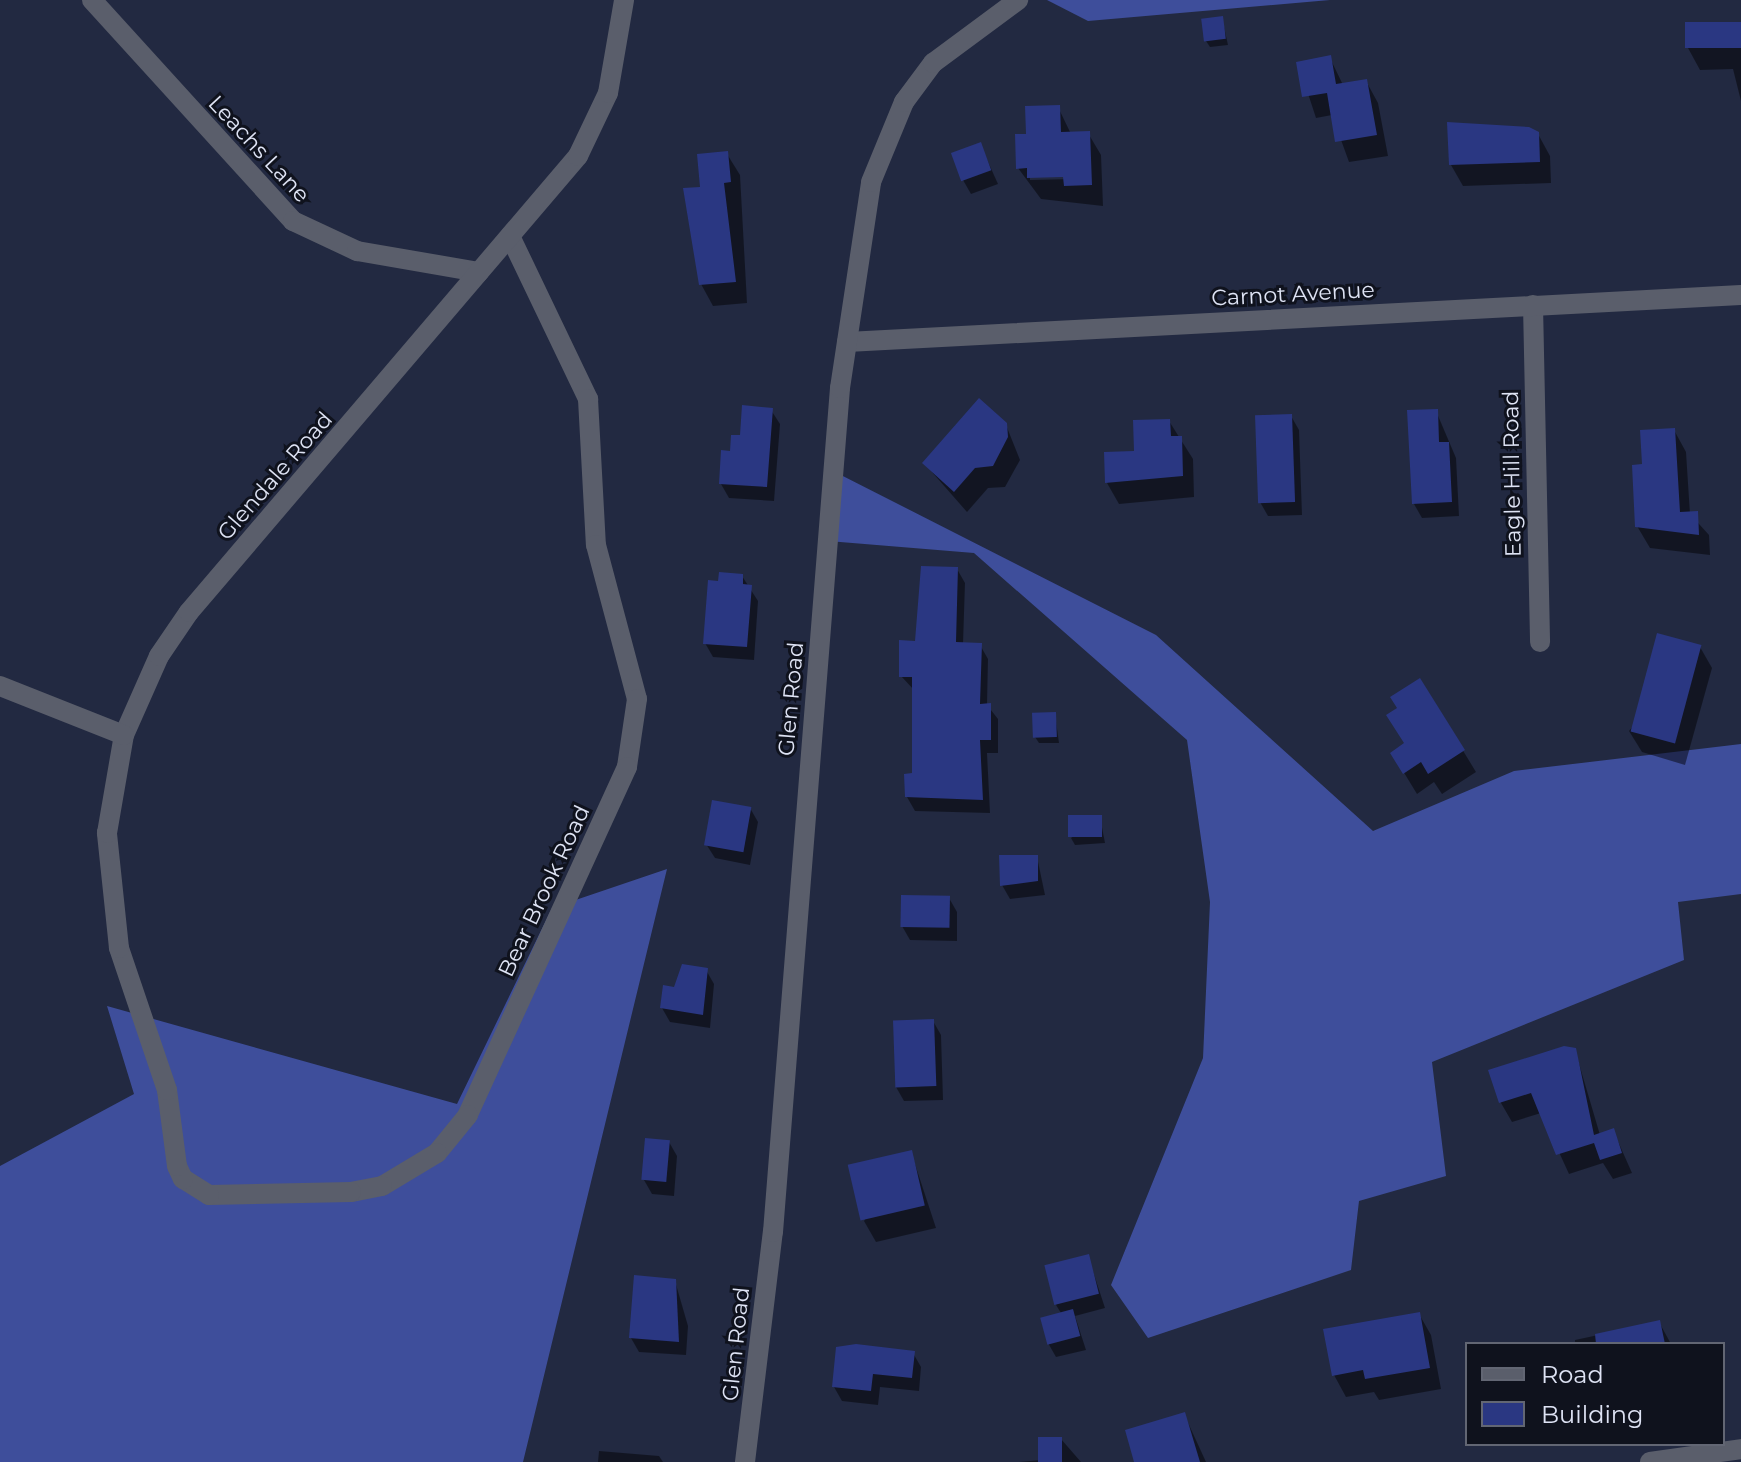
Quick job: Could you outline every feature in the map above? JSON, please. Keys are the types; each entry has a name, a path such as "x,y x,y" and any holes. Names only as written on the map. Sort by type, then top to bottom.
{"street":[{"name":"Leachs Lane","path":"92,0 293,221 357,251 479,272"},
{"name":"Glendale Road","path":"147,1034 119,948 109,888 107,833 124,735 159,656 189,612 510,236 589,138 612,79 624,0"},
{"name":"Glen Road","path":"745,1462 773,1232 847,342 871,182 885,141 933,63 1018,0"},
{"name":"Bear Brook Road","path":"147,1034 167,1090 177,1166 196,1190 351,1192 409,1173 468,1115 607,811 627,767 637,699 596,545 588,399 510,236"},
{"name":"Carnot Avenue","path":"847,342 1741,295"},
{"name":"Eagle Hill Road","path":"1533,305 1540,642"},
{"path":"0,686 124,735"},
{"path":"1650,1462 1741,1449"}],"shaded area":[{"path":"1047,0 1330,0 1088,21"},
{"path":"833,471 1156,635 1373,831 1514,771 1741,744 1741,894 1678,902 1684,960 1432,1062 1446,1176 1359,1201 1351,1270 1148,1338 1111,1285 1203,1058 1210,902 1187,740 974,553 828,541"},
{"path":"667,869 523,1462 0,1462 0,1166 134,1094 107,1006 457,1104 552,908"}],"building":[{"path":"1223,16 1226,39 1204,42 1201,19"},
{"path":"1685,22 1741,22 1741,48 1685,48"},
{"path":"1331,55 1336,84 1367,79 1377,135 1335,142 1327,93 1302,97 1296,62"},
{"path":"1060,105 1061,132 1090,131 1092,185 1064,186 1063,177 1027,178 1027,168 1016,169 1015,134 1026,134 1025,106"},
{"path":"1447,122 1529,127 1539,132 1540,162 1449,165"},
{"path":"981,142 991,170 961,181 951,153"},
{"path":"728,151 731,182 724,183 736,282 699,285 683,188 700,187 697,154"},
{"path":"979,398 1007,423 1008,437 993,466 975,468 954,492 922,463"},
{"path":"742,405 773,408 767,487 719,484 721,450 730,451 731,435 740,435"},
{"path":"1438,409 1439,442 1449,442 1452,502 1412,504 1407,410"},
{"path":"1292,414 1295,502 1258,503 1255,415"},
{"path":"1170,419 1171,436 1182,436 1183,476 1105,483 1104,452 1134,451 1133,420"},
{"path":"1675,428 1680,512 1698,511 1699,535 1635,527 1632,465 1642,464 1640,430"},
{"path":"921,566 958,567 956,642 982,643 980,704 991,703 991,740 980,740 983,800 905,797 904,774 912,773 912,677 899,677 899,640 915,641"},
{"path":"719,572 743,574 743,584 752,585 747,647 703,644 708,580 718,581"},
{"path":"1657,633 1701,645 1675,743 1631,732"},
{"path":"1420,678 1465,750 1428,774 1421,762 1403,774 1390,753 1404,743 1386,715 1397,708 1390,697"},
{"path":"1056,712 1057,737 1033,738 1032,713"},
{"path":"712,800 751,807 743,852 704,845"},
{"path":"1068,815 1102,815 1102,837 1068,837"},
{"path":"999,855 1038,855 1038,881 1000,886"},
{"path":"901,895 950,896 949,928 900,927"},
{"path":"682,964 708,968 703,1015 660,1008 663,985 674,987"},
{"path":"934,1019 936,1086 895,1087 893,1020"},
{"path":"1564,1046 1576,1048 1594,1135 1614,1128 1622,1153 1600,1160 1594,1143 1556,1155 1531,1093 1499,1103 1488,1070"},
{"path":"645,1138 670,1140 666,1182 641,1180"},
{"path":"912,1150 925,1206 861,1220 848,1165"},
{"path":"1089,1254 1099,1294 1054,1305 1044,1265"},
{"path":"634,1275 676,1279 679,1342 629,1338"},
{"path":"1073,1309 1080,1336 1047,1345 1040,1318"},
{"path":"1420,1312 1430,1368 1365,1379 1363,1370 1332,1376 1323,1329"},
{"path":"1660,1320 1665,1342 1596,1342 1595,1334"},
{"path":"856,1344 915,1351 912,1378 873,1374 871,1391 832,1387 836,1347"},
{"path":"1185,1412 1200,1462 1134,1462 1125,1430"},
{"path":"1038,1437 1062,1437 1062,1462 1038,1462"}]}
